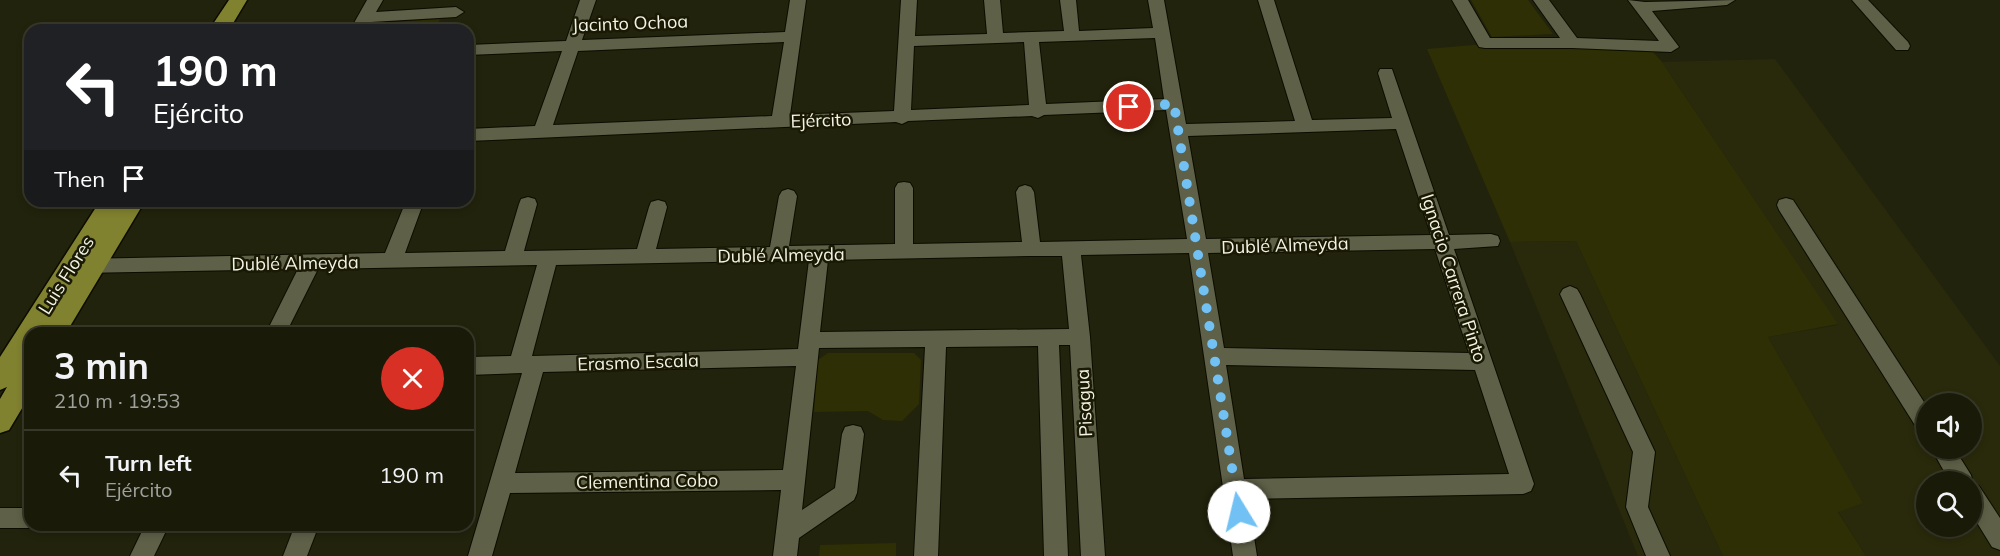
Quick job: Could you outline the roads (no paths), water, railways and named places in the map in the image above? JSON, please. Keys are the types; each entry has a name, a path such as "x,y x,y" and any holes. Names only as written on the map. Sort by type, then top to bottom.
{"main road":[{"path":"223,24 238,0"},
{"path":"242,24 257,0"},
{"name":"Luis Flores","path":"56,327 109,207"},
{"name":"Luis Flores","path":"38,327 129,207"},
{"name":"Luis Flores","path":"0,379 24,346"},
{"path":"0,422 24,382"}],"street":[{"path":"362,23 375,0"},
{"path":"542,132 588,0"},
{"path":"780,122 798,0"},
{"path":"902,118 909,0"},
{"path":"992,0 995,38"},
{"path":"1068,0 1072,36"},
{"path":"1156,0 1198,248 1245,556"},
{"path":"1266,0 1305,126"},
{"path":"1460,0 1485,43 1572,43 1671,47 1638,4"},
{"path":"1541,0 1572,43"},
{"path":"1638,4 1727,0"},
{"path":"1860,0 1902,46"},
{"path":"362,23 459,6"},
{"path":"451,24 459,6"},
{"path":"907,41 1162,33"},
{"name":"Jacinto Ochoa","path":"474,50 793,37"},
{"path":"1031,37 1038,112"},
{"name":"Ignacio Carrera Pinto","path":"1235,489 1523,484 1386,73"},
{"name":"Ejército","path":"474,135 902,118 1174,104"},
{"path":"1179,130 1403,123"},
{"path":"904,188 904,252"},
{"path":"1025,192 1032,250"},
{"path":"778,255 788,196"},
{"path":"512,259 528,204"},
{"path":"1786,205 1916,407"},
{"path":"392,261 413,207"},
{"path":"644,257 658,207"},
{"name":"Dublé Almeyda","path":"82,266 1198,248 1491,241"},
{"name":"Pisagua","path":"1071,250 1080,337 1094,556"},
{"path":"785,556 819,254"},
{"path":"480,556 501,483 548,259"},
{"path":"279,327 311,263"},
{"path":"1570,294 1644,452 1637,507 1658,556"},
{"name":"Erasmo Escala","path":"474,366 808,349 936,339 1080,337"},
{"name":"Pisagua","path":"1048,338 1056,556"},
{"path":"926,556 936,339"},
{"path":"1215,356 1482,362"},
{"path":"788,533 846,493 853,434"},
{"name":"Clementina Cobo","path":"501,483 794,480"},
{"path":"1982,510 2000,538"},
{"path":"0,518 24,518"},
{"path":"142,556 154,531"},
{"path":"295,556 305,531"}]}
